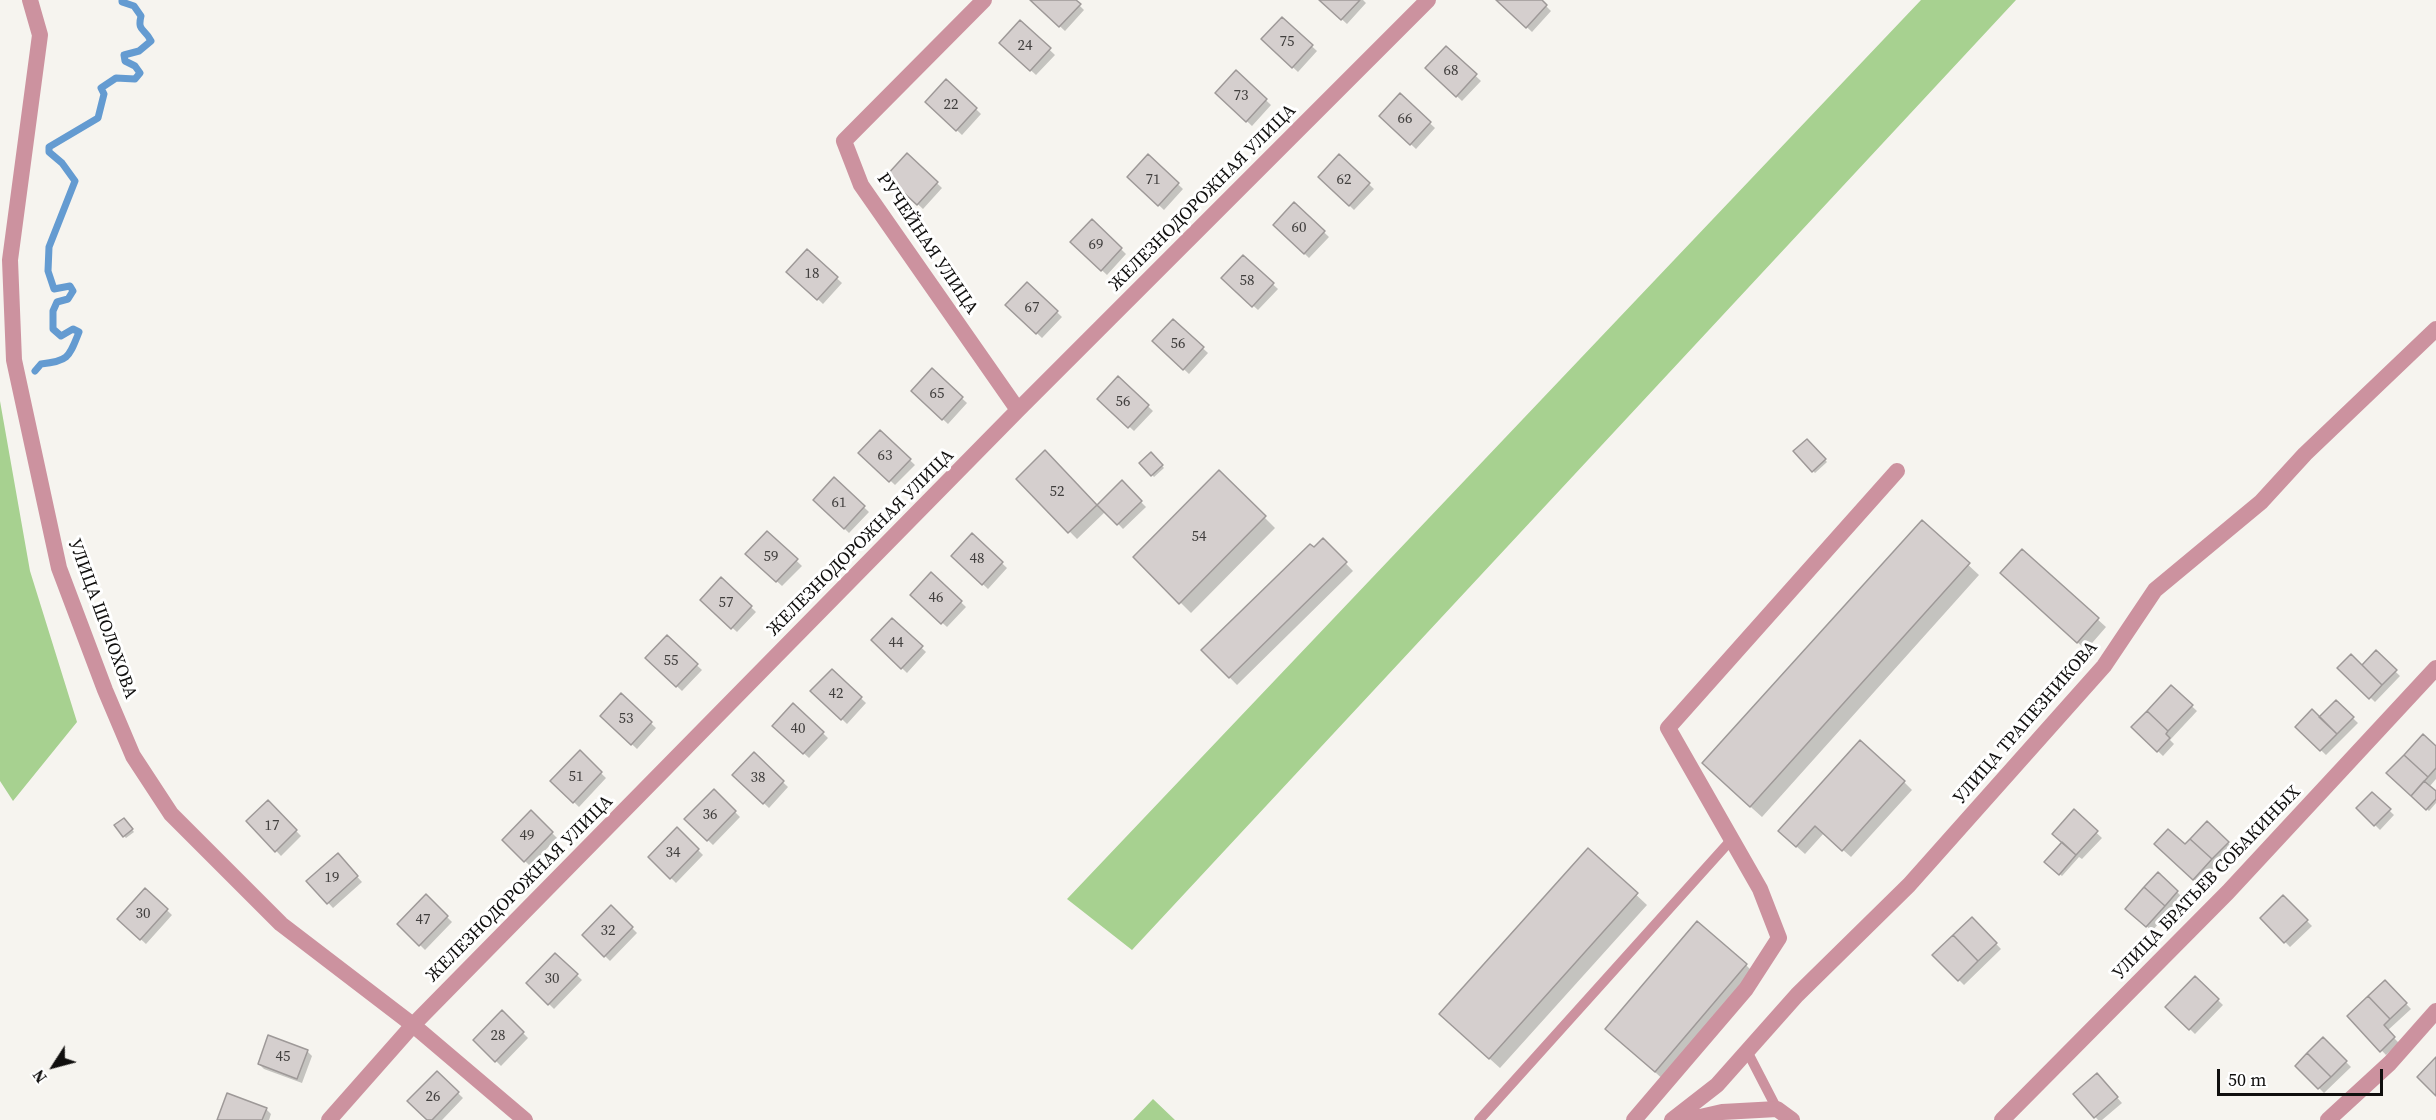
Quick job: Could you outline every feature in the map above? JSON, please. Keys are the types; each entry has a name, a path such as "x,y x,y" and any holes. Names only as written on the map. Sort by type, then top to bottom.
{"street":[{"name":"УЛИЦА ШОЛОХОВА","path":"30,0 40,35 10,260 14,360 59,568 133,756 171,814 281,924 413,1025 525,1120"},
{"name":"РУЧЕЙНАЯ УЛИЦА","path":"984,0 844,141 861,185 1018,410"},
{"name":"ЖЕЛЕЗНОДОРОЖНАЯ УЛИЦА","path":"329,1120 413,1025 1018,410 1428,0"},
{"name":"УЛИЦА ТРАПЕЗНИКОВА","path":"1672,1120 1717,1085 1797,995 1909,885 2104,666 2155,590 2261,502 2305,454 2436,329"},
{"path":"1634,1120 1746,989 1779,938 1760,889 1668,728 1897,471"},
{"name":"УЛИЦА БРАТЬЕВ СОБАКИНЫХ","path":"2002,1120 2228,892 2436,668"},
{"path":"2328,1120 2390,1062 2436,1011"},
{"path":"1687,1120 1722,1112 1777,1109 1792,1120"}],"lane":[{"path":"1479,1120 1732,839"},
{"path":"1747,1051 1777,1109"}],"green space":[{"path":"1921,0 2016,0 1132,950 1067,899"},
{"path":"0,401 30,571 77,722 13,801 0,781"},
{"path":"1153,1099 1175,1120 1133,1120"}],"building":[{"path":"1030,0 1076,0 1081,4 1059,27"},
{"path":"1319,0 1360,0 1341,20"},
{"path":"1496,0 1542,0 1547,5 1526,28"},
{"path":"1282,17 1313,45 1292,68 1261,39"},
{"path":"1020,20 1051,48 1030,71 999,43"},
{"path":"1446,46 1477,74 1456,97 1425,68"},
{"path":"1236,70 1267,99 1246,122 1215,93"},
{"path":"946,79 977,108 956,131 925,102"},
{"path":"1400,93 1431,122 1410,145 1379,116"},
{"path":"907,153 938,182 917,205 886,176"},
{"path":"1148,154 1179,183 1158,206 1127,177"},
{"path":"1339,154 1370,183 1349,206 1318,177"},
{"path":"1294,202 1325,231 1304,254 1273,225"},
{"path":"1092,219 1122,248 1101,271 1070,242"},
{"path":"807,249 838,277 817,300 786,272"},
{"path":"1243,255 1274,283 1252,307 1221,278"},
{"path":"1027,282 1058,311 1036,334 1005,305"},
{"path":"1173,319 1204,347 1183,370 1152,341"},
{"path":"932,368 963,397 942,420 911,391"},
{"path":"1118,376 1149,405 1128,428 1097,399"},
{"path":"880,430 911,459 889,482 858,453"},
{"path":"1807,439 1826,459 1812,472 1793,451"},
{"path":"1045,450 1097,505 1068,533 1016,479"},
{"path":"1151,452 1163,465 1151,476 1139,463"},
{"path":"1219,470 1266,516 1179,604 1133,557"},
{"path":"834,477 865,506 844,529 813,500"},
{"path":"1122,480 1142,501 1117,525 1097,505"},
{"path":"1922,520 1970,563 1750,807 1702,763"},
{"path":"767,531 798,559 776,582 745,554"},
{"path":"972,533 1003,562 982,585 951,556"},
{"path":"1323,538 1347,562 1229,678 1201,650 1310,544 1314,547"},
{"path":"2022,549 2099,618 2077,643 2000,573"},
{"path":"931,572 962,601 941,624 910,595"},
{"path":"721,577 752,606 731,629 700,600"},
{"path":"892,618 923,646 901,669 871,640"},
{"path":"667,635 698,664 676,687 645,658"},
{"path":"2376,650 2397,670 2382,685 2362,665"},
{"path":"2351,654 2382,685 2369,699 2337,668"},
{"path":"832,669 862,697 841,720 810,691"},
{"path":"2171,685 2193,705 2168,731 2147,711"},
{"path":"621,693 652,722 631,745 600,716"},
{"path":"2336,700 2354,717 2337,734 2319,717"},
{"path":"793,703 824,732 803,754 772,726"},
{"path":"2312,709 2337,734 2320,751 2295,727"},
{"path":"2147,711 2168,731 2166,734 2170,738 2157,752 2131,727"},
{"path":"2423,734 2436,746 2436,768 2428,777 2404,755"},
{"path":"1860,740 1905,781 1842,851 1815,826 1796,847 1778,831"},
{"path":"580,750 602,772 573,803 550,781"},
{"path":"754,752 784,781 763,804 732,775"},
{"path":"2404,755 2428,777 2411,796 2386,773"},
{"path":"2424,781 2436,791 2436,799 2426,810 2411,796"},
{"path":"714,789 736,811 707,841 684,819"},
{"path":"2372,792 2391,809 2374,826 2356,808"},
{"path":"268,800 297,830 275,852 246,821"},
{"path":"2074,809 2098,831 2076,855 2052,834"},
{"path":"531,810 553,832 524,862 502,840"},
{"path":"124,818 133,829 123,837 114,825"},
{"path":"2207,821 2229,842 2212,859 2190,839"},
{"path":"677,827 699,849 670,879 648,857"},
{"path":"2168,829 2185,844 2190,839 2212,859 2193,880 2154,844"},
{"path":"2062,842 2076,855 2059,875 2044,862"},
{"path":"1588,848 1638,893 1489,1059 1439,1014"},
{"path":"338,853 358,876 327,904 306,881"},
{"path":"2158,872 2178,891 2165,906 2144,887"},
{"path":"2144,887 2165,906 2146,927 2125,909"},
{"path":"145,888 168,909 140,940 117,919"},
{"path":"426,894 448,916 419,946 397,924"},
{"path":"2283,895 2308,920 2284,943 2260,918"},
{"path":"611,905 633,927 604,957 582,935"},
{"path":"1972,917 1997,943 1978,961 1953,935"},
{"path":"1697,921 1747,964 1655,1072 1605,1029"},
{"path":"1953,935 1978,961 1958,981 1932,955"},
{"path":"555,953 578,974 548,1005 526,983"},
{"path":"2195,976 2219,999 2189,1030 2165,1007"},
{"path":"2385,980 2407,1003 2390,1019 2368,996"},
{"path":"2368,996 2390,1019 2384,1025 2395,1037 2380,1052 2347,1016"},
{"path":"502,1010 524,1032 495,1062 473,1040"},
{"path":"268,1035 308,1050 297,1079 258,1064"},
{"path":"2323,1037 2347,1061 2331,1077 2307,1053"},
{"path":"2307,1053 2331,1077 2318,1089 2295,1066"},
{"path":"2436,1057 2436,1096 2417,1077"},
{"path":"437,1071 459,1092 432,1120 427,1120 407,1101"},
{"path":"2097,1073 2118,1097 2094,1118 2073,1094"},
{"path":"227,1093 267,1108 262,1120 217,1120"}],"waterway":[{"path":"35,371 41,364 57,361 67,356 79,332 73,329 61,336 53,329 53,311 57,302 68,299 73,291 70,286 54,289 48,271 49,247 75,181 62,163 49,152 49,147 98,118 104,94 101,88 116,78 135,79 140,73 135,66 125,61 124,55 139,51 151,41 141,28 141,16 134,6 122,0"}]}
